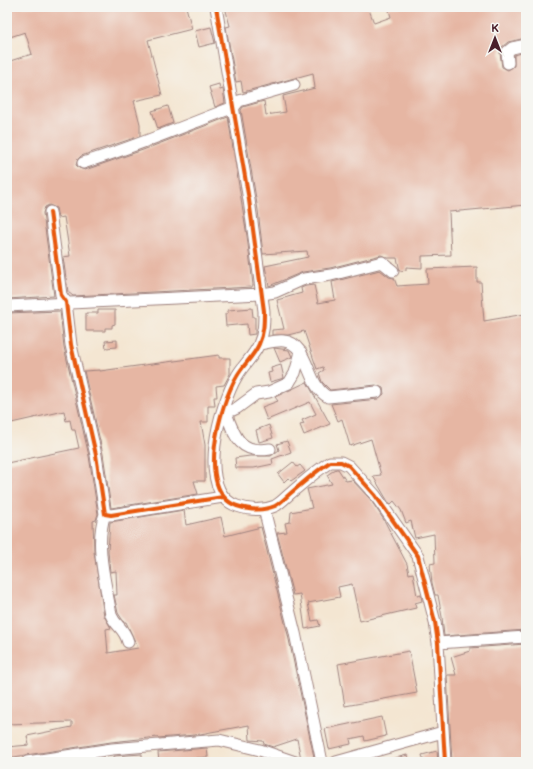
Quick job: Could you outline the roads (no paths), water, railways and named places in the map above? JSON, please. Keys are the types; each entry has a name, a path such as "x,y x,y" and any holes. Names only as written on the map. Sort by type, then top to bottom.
{"street":[{"path":"216,7 234,107 262,294 264,330 259,344 236,376 224,405 224,414 213,455 214,477 219,492 234,505 248,509 264,509 276,505 330,462 341,462 348,466 375,495 418,556 435,622 438,643 445,762"},
{"path":"508,63 507,52 512,48 526,46"},
{"path":"83,163 130,148 234,107 239,101 294,85"},
{"path":"50,212 61,295 66,302 71,346 96,455 105,514 101,532 102,554 110,615 113,621 125,632 128,642"},
{"path":"7,306 66,302 262,294 275,292 304,279 331,275 376,263 382,262 393,271"},
{"path":"259,344 284,340 294,343 301,352 317,388 322,394 328,397 341,397 377,392"},
{"path":"224,414 256,394 269,392 288,383 297,368 301,352"},
{"path":"224,414 239,440 247,448 256,451 270,449"},
{"path":"105,514 110,515 223,497"},
{"path":"264,509 294,634 322,762"},
{"path":"438,643 526,637"},
{"path":"336,762 443,732"},
{"path":"27,762 112,749 219,740 260,750 295,762"}]}
